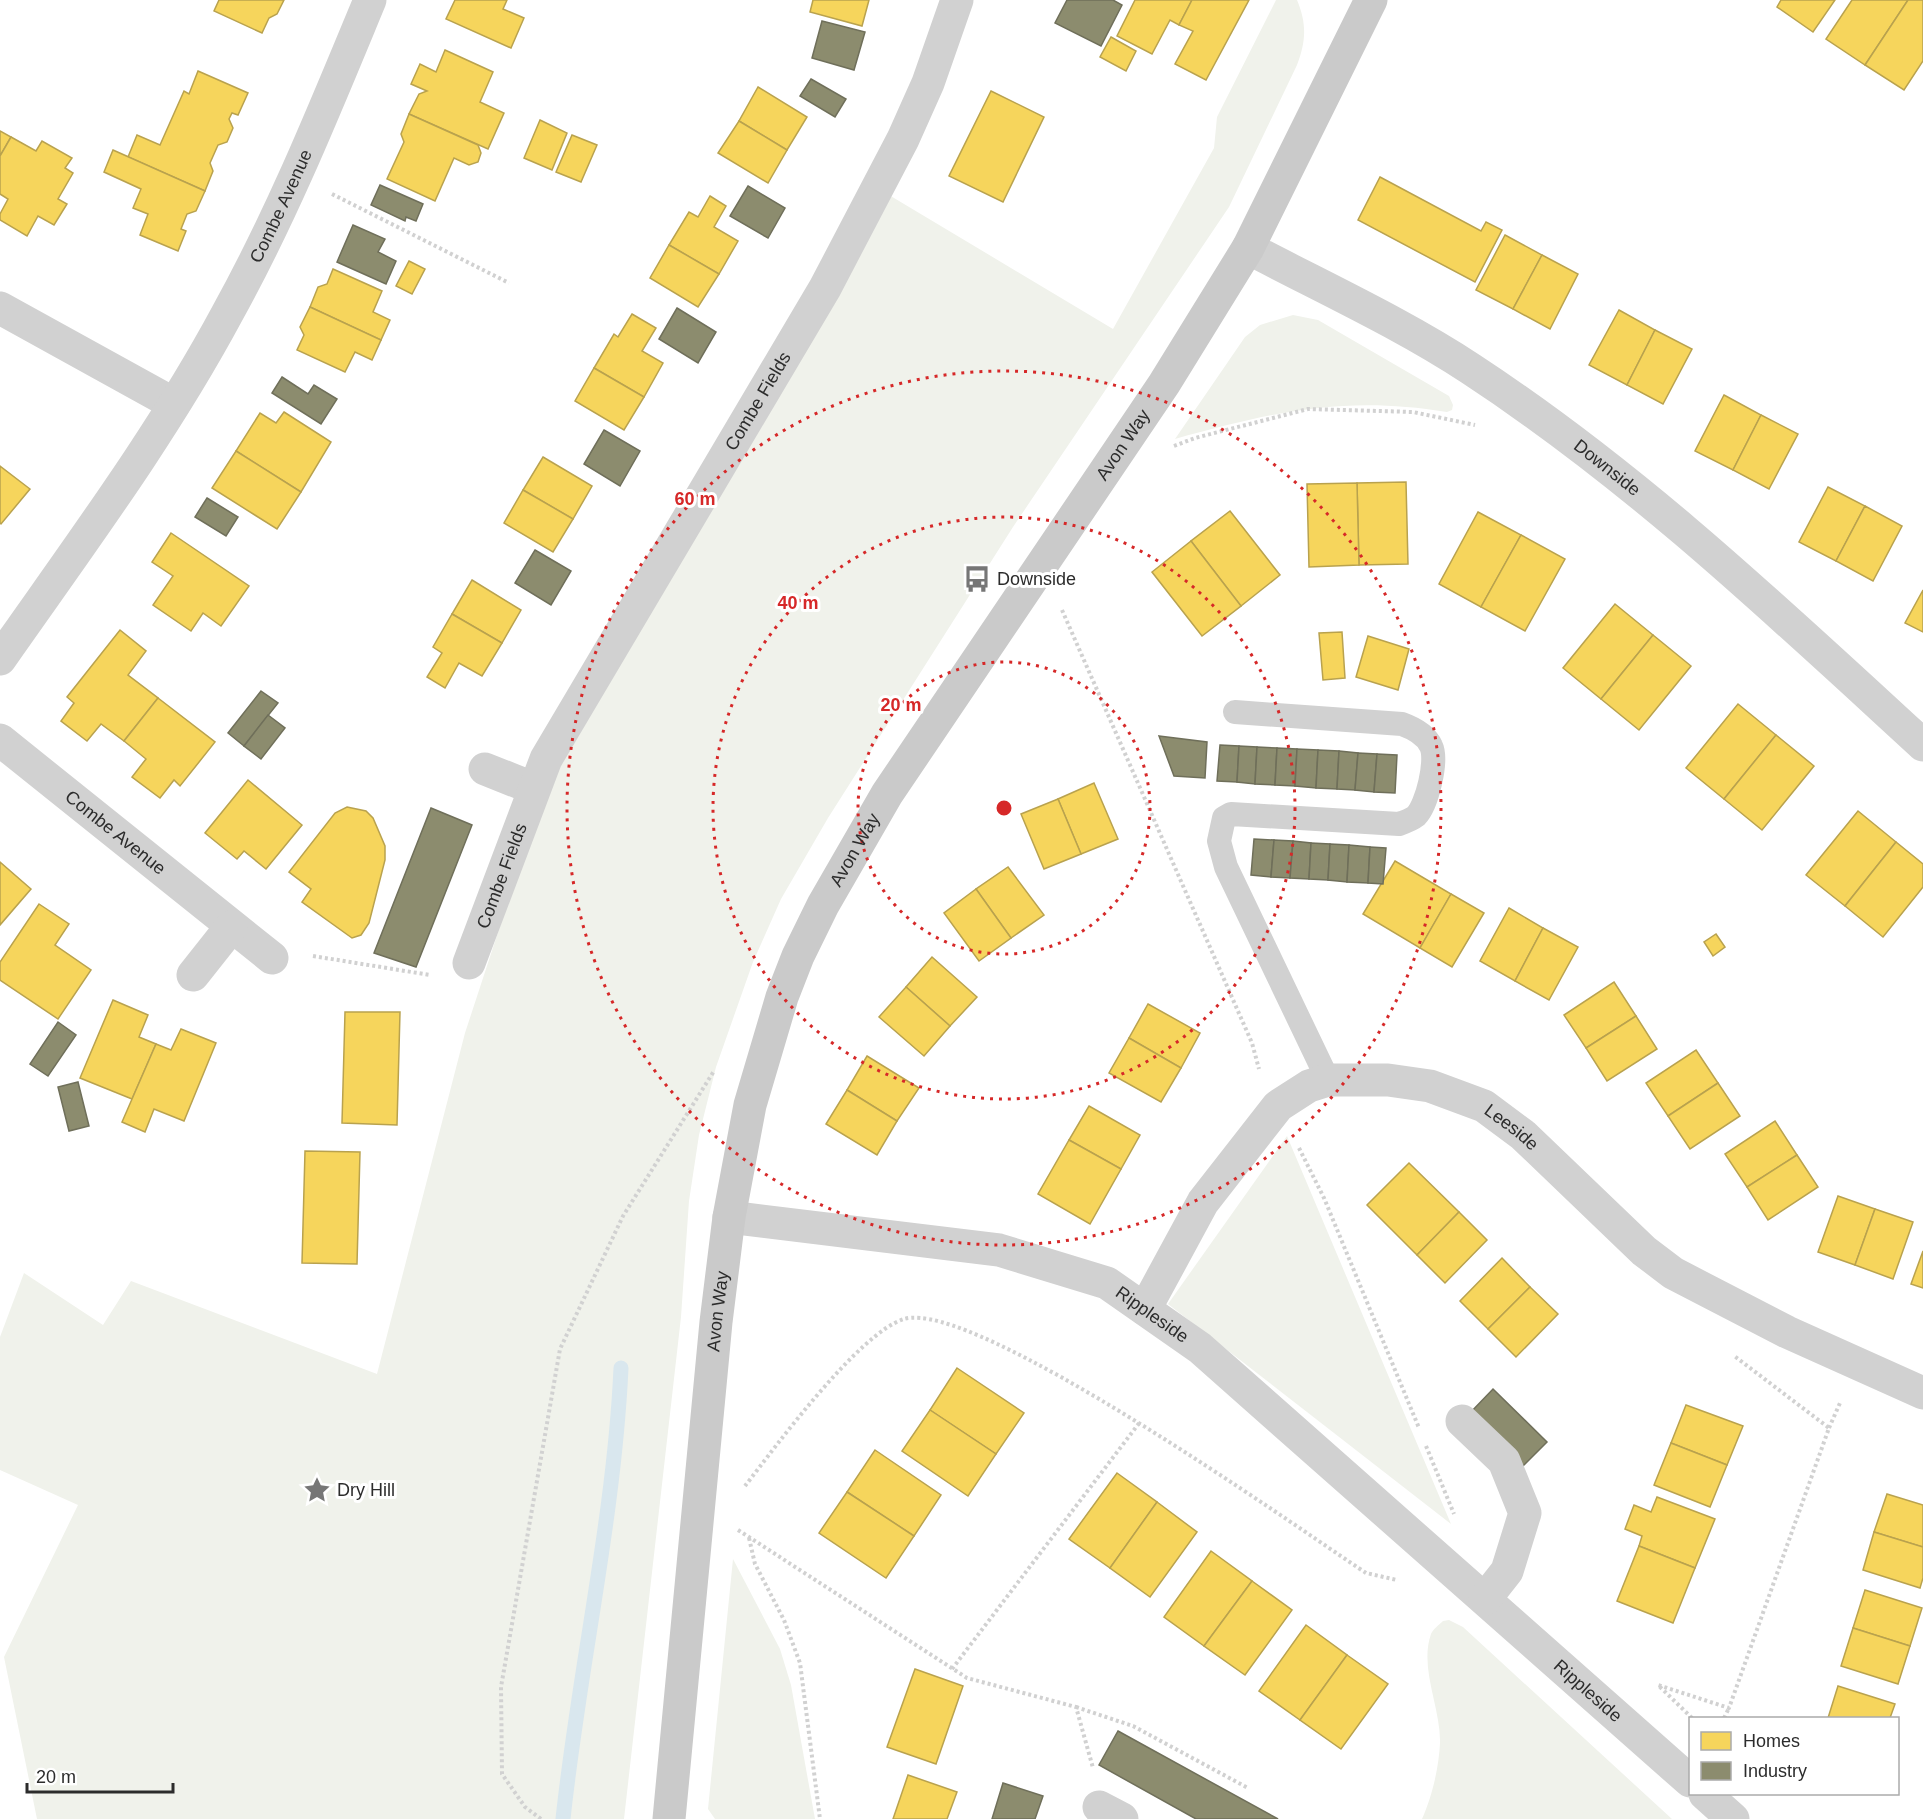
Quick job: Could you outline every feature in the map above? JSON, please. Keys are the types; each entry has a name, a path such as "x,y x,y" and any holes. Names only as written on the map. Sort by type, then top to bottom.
{"street":[{"name":"Combe Avenue","path":"0,659 137,463 227,315 297,176 370,0"},
{"name":"Combe Fields","path":"469,963 533,788 586,688 825,288 903,139 928,83 957,0"},
{"name":"Avon Way","path":"669,1819 716,1322 729,1217 750,1105 765,1050 798,956 853,851 887,794 1164,384 1248,248 1371,0"},
{"name":"Downside","path":"1248,248 1468,367 1583,446 1678,524 1923,745"},
{"path":"0,308 174,404"},
{"name":"Combe Avenue","path":"0,740 231,927 287,956"},
{"path":"484,769 533,788"},
{"path":"193,975 231,927"},
{"name":"Leeside","path":"1145,1310 1203,1202 1275,1109 1309,1086 1328,1080 1388,1080 1420,1084 1466,1097 1484,1106 1523,1136 1654,1260 1731,1305 1923,1393"},
{"name":"Rippleside","path":"729,1217 999,1250 1107,1283 1200,1348 1689,1780"},
{"path":"1462,1421 1504,1461 1525,1513 1507,1571 1485,1599"},
{"path":"1706,1795 1733,1819"}],"lane":[{"path":"1235,712 1398,724 1421,734 1432,748 1433,767 1423,805 1416,816 1399,824 1231,814 1224,818 1219,841 1226,867 1328,1080"}],"path":[{"path":"297,176 509,283"},
{"path":"1163,450 1195,438 1308,409 1413,412 1485,428"},
{"path":"1063,612 1252,1043 1275,1109 1324,1198 1419,1430"},
{"path":"287,956 440,976"},
{"path":"541,1819 525,1807 502,1774 501,1687 560,1349 623,1216 716,1067 765,1050"},
{"path":"1725,1717 1829,1428 1723,1347 1731,1305"},
{"path":"740,1491 839,1371 878,1333 905,1319 945,1322 989,1340 1140,1422 1366,1573"},
{"path":"952,1669 1140,1422"},
{"path":"1424,1441 1456,1518"},
{"path":"735,1527 967,1678 1076,1707 1133,1726 1248,1788"},
{"path":"749,1538 755,1564 784,1620 800,1663 820,1819"},
{"path":"1690,1717 1658,1685 1729,1708"},
{"path":"1076,1707 1091,1754"}],"shaded area":[{"path":"1276,0 1297,0 1304,25 1302,48 1297,65 1229,207 1013,527 828,818 781,899 753,962 716,1067 699,1135 689,1201 681,1317 624,1819 37,1819 4,1657 78,1505 0,1470 0,1337 24,1273 103,1325 131,1281 377,1374 465,1033 543,795 889,195 1113,329 1214,148 1217,117"},
{"path":"1293,315 1318,320 1449,396 1453,405 1452,410 1447,412 1375,405 1309,409 1244,421 1175,439 1245,337 1260,325"},
{"path":"1287,1136 1451,1524 1168,1304"},
{"path":"733,1559 780,1649 791,1685 815,1819 715,1819 708,1809"},
{"path":"1449,1620 1463,1627 1672,1819 1422,1819 1434,1782 1440,1743 1427,1660 1428,1647 1433,1630 1443,1621"}],"building: Homes":[{"path":"219,0 284,0 277,14 269,18 262,33 214,11"},
{"path":"455,0 507,0 503,9 524,18 511,48 446,19"},
{"path":"813,0 869,0 862,26 810,12"},
{"path":"1135,0 1192,0 1179,25 1170,20 1152,54 1117,36"},
{"path":"1192,0 1249,0 1206,80 1175,64 1193,31 1179,25"},
{"path":"1781,0 1835,0 1813,32 1777,7"},
{"path":"1852,0 1908,0 1865,65 1826,39"},
{"path":"1908,0 1923,0 1923,61 1904,90 1865,65"},
{"path":"1111,37 1136,51 1126,71 1100,57"},
{"path":"445,50 493,72 480,102 504,113 488,149 409,114 419,94 427,91 411,84 420,64 436,72"},
{"path":"198,71 248,93 238,115 232,113 229,119 233,128 227,142 218,145 210,163 213,171 205,191 128,157 137,135 160,145 184,91 189,94"},
{"path":"758,87 807,117 787,150 739,121"},
{"path":"991,91 1044,117 1003,202 949,176"},
{"path":"409,114 478,145 481,153 478,162 469,165 454,158 435,201 387,179 404,142 401,134"},
{"path":"540,120 567,133 552,170 524,158"},
{"path":"739,121 787,150 768,183 718,153"},
{"path":"0,131 11,137 0,156"},
{"path":"572,135 597,145 581,182 556,172"},
{"path":"11,137 36,151 42,141 72,158 65,168 73,173 58,199 67,204 54,225 38,216 27,236 0,220 0,214 8,199 0,194 0,156"},
{"path":"113,150 205,191 196,211 187,214 181,229 186,231 178,251 140,235 148,214 133,208 141,189 104,172"},
{"path":"1380,177 1481,231 1486,222 1502,230 1475,282 1358,220"},
{"path":"710,196 726,206 714,227 738,241 719,274 669,245 689,212 698,217"},
{"path":"1505,235 1542,255 1513,309 1476,290"},
{"path":"669,245 719,274 698,307 650,278"},
{"path":"1542,255 1578,274 1550,329 1513,309"},
{"path":"409,261 425,269 412,294 396,286"},
{"path":"333,269 382,291 373,312 390,320 381,340 310,307 318,287 327,284"},
{"path":"310,307 381,340 372,360 355,352 345,372 297,350 304,335 300,327"},
{"path":"1619,310 1655,330 1627,385 1589,365"},
{"path":"632,314 656,328 642,351 663,363 644,397 594,368 614,334 618,337"},
{"path":"1655,330 1692,349 1663,404 1627,385"},
{"path":"594,368 644,397 624,430 575,401"},
{"path":"1724,395 1761,415 1733,470 1695,451"},
{"path":"284,412 331,442 301,492 236,451 260,413 276,423"},
{"path":"1761,415 1798,434 1769,489 1733,470"},
{"path":"236,451 301,492 277,529 212,488"},
{"path":"543,457 592,486 573,519 523,490"},
{"path":"0,466 30,489 1,524 0,523"},
{"path":"1406,482 1408,564 1359,565 1357,483"},
{"path":"1357,483 1359,565 1309,567 1307,484"},
{"path":"1828,487 1865,506 1836,561 1799,542"},
{"path":"523,490 573,519 553,552 504,523"},
{"path":"1865,506 1902,526 1873,581 1836,561"},
{"path":"1230,511 1280,575 1241,606 1191,541"},
{"path":"1478,512 1521,535 1481,607 1439,584"},
{"path":"171,533 249,586 221,626 203,613 191,631 153,605 173,576 152,562"},
{"path":"1521,535 1565,559 1525,631 1481,607"},
{"path":"1191,541 1241,606 1202,636 1152,572"},
{"path":"472,580 521,610 502,643 452,614"},
{"path":"1923,590 1923,632 1905,623"},
{"path":"1615,604 1653,635 1601,699 1563,668"},
{"path":"452,614 502,643 482,676 459,663 445,688 427,677 442,653 433,647"},
{"path":"120,630 146,651 128,675 158,698 124,741 101,724 87,741 61,721 74,703 67,697"},
{"path":"1342,632 1345,678 1323,680 1319,633"},
{"path":"1653,635 1691,666 1639,730 1601,699"},
{"path":"1368,636 1409,649 1398,690 1356,677"},
{"path":"158,698 215,742 180,786 174,780 160,798 132,777 146,759 124,741"},
{"path":"1738,704 1776,735 1724,799 1686,768"},
{"path":"1776,735 1814,766 1762,830 1724,799"},
{"path":"248,780 302,825 266,869 244,851 237,859 205,833"},
{"path":"1094,783 1118,839 1081,854 1058,799"},
{"path":"1058,799 1081,854 1044,869 1021,814"},
{"path":"347,807 366,811 373,818 385,846 385,860 369,923 361,935 352,938 302,902 311,889 289,872 335,813"},
{"path":"1858,811 1896,842 1845,906 1806,875"},
{"path":"1896,842 1923,864 1923,887 1883,937 1845,906"},
{"path":"1395,861 1451,894 1420,948 1363,914"},
{"path":"0,862 31,889 0,925"},
{"path":"1008,867 1044,915 1011,938 976,889"},
{"path":"976,889 1011,938 979,961 944,913"},
{"path":"1451,894 1484,913 1452,967 1420,948"},
{"path":"39,904 69,924 55,945 91,970 58,1019 0,980 0,962"},
{"path":"1509,908 1543,928 1515,981 1480,961"},
{"path":"1543,928 1578,947 1549,1000 1515,981"},
{"path":"1716,934 1725,947 1713,956 1704,942"},
{"path":"932,957 977,997 950,1026 906,987"},
{"path":"1614,982 1636,1016 1586,1048 1564,1015"},
{"path":"906,987 950,1026 924,1056 879,1017"},
{"path":"113,1000 148,1015 139,1037 156,1044 132,1099 80,1078"},
{"path":"1148,1004 1200,1033 1181,1068 1129,1038"},
{"path":"345,1012 400,1012 397,1125 342,1123"},
{"path":"1636,1016 1657,1049 1607,1081 1586,1048"},
{"path":"181,1029 216,1043 184,1121 154,1109 145,1132 122,1122 156,1044 171,1050"},
{"path":"1129,1038 1181,1068 1161,1102 1109,1073"},
{"path":"1696,1050 1718,1083 1668,1116 1646,1083"},
{"path":"867,1056 919,1088 897,1121 847,1090"},
{"path":"1718,1083 1740,1116 1690,1149 1668,1116"},
{"path":"847,1090 897,1121 877,1155 826,1124"},
{"path":"1089,1106 1140,1135 1121,1169 1069,1140"},
{"path":"1775,1121 1797,1155 1747,1187 1725,1154"},
{"path":"1069,1140 1121,1169 1090,1224 1038,1194"},
{"path":"305,1151 360,1152 357,1264 302,1263"},
{"path":"1797,1155 1818,1187 1768,1220 1747,1187"},
{"path":"1409,1163 1459,1212 1417,1255 1367,1205"},
{"path":"1838,1196 1875,1209 1855,1265 1818,1252"},
{"path":"1875,1209 1913,1222 1893,1279 1855,1265"},
{"path":"1459,1212 1487,1240 1445,1283 1417,1255"},
{"path":"1923,1251 1923,1288 1911,1284"},
{"path":"1502,1258 1530,1287 1488,1329 1460,1301"},
{"path":"1530,1287 1558,1314 1516,1357 1488,1329"},
{"path":"957,1368 1024,1413 996,1454 930,1410"},
{"path":"1686,1405 1743,1426 1727,1465 1671,1443"},
{"path":"930,1410 996,1454 968,1496 902,1451"},
{"path":"1671,1443 1727,1465 1710,1507 1654,1485"},
{"path":"875,1450 941,1495 914,1536 847,1492"},
{"path":"1117,1473 1157,1502 1110,1568 1069,1539"},
{"path":"847,1492 914,1536 886,1578 819,1533"},
{"path":"1887,1494 1923,1505 1923,1547 1874,1532"},
{"path":"1657,1497 1715,1519 1695,1568 1639,1546 1642,1536 1625,1529 1634,1505 1651,1512"},
{"path":"1157,1502 1197,1532 1150,1597 1110,1568"},
{"path":"1874,1532 1923,1547 1923,1578 1920,1588 1863,1570"},
{"path":"1639,1546 1695,1568 1673,1623 1617,1601"},
{"path":"1211,1551 1252,1581 1204,1646 1164,1617"},
{"path":"1252,1581 1292,1610 1245,1675 1204,1646"},
{"path":"1865,1590 1922,1608 1910,1646 1853,1628"},
{"path":"1306,1625 1347,1655 1300,1720 1259,1691"},
{"path":"1853,1628 1910,1646 1898,1684 1841,1666"},
{"path":"1347,1655 1388,1684 1341,1749 1300,1720"},
{"path":"915,1669 963,1686 936,1764 887,1747"},
{"path":"1838,1686 1895,1704 1890,1717 1828,1717"},
{"path":"908,1775 957,1792 947,1819 893,1819"}],"building: Industry":[{"path":"1067,0 1113,0 1122,5 1101,46 1055,23"},
{"path":"822,21 865,32 854,70 812,58"},
{"path":"811,79 846,99 835,117 800,96"},
{"path":"380,185 423,204 416,221 406,217 405,221 371,205"},
{"path":"748,186 785,208 768,238 730,216"},
{"path":"353,225 385,239 378,252 396,261 386,284 337,262"},
{"path":"677,308 716,332 698,363 659,339"},
{"path":"282,377 308,394 314,385 337,399 321,424 272,393"},
{"path":"604,430 640,451 620,486 584,464"},
{"path":"207,498 238,517 226,536 195,517"},
{"path":"535,550 571,571 551,605 515,583"},
{"path":"261,691 278,703 244,746 228,733"},
{"path":"268,715 285,728 261,759 244,746"},
{"path":"1159,736 1207,742 1205,778 1174,776"},
{"path":"1220,745 1239,746 1237,782 1217,781"},
{"path":"1239,746 1257,747 1255,784 1237,782"},
{"path":"1257,747 1277,748 1275,785 1255,784"},
{"path":"1277,748 1297,749 1295,786 1275,785"},
{"path":"1297,749 1318,750 1316,788 1295,786"},
{"path":"1318,750 1339,751 1337,789 1316,788"},
{"path":"1339,751 1358,753 1355,790 1337,789"},
{"path":"1358,753 1377,754 1374,792 1355,790"},
{"path":"1377,754 1397,755 1395,793 1374,792"},
{"path":"431,808 472,825 416,967 374,953"},
{"path":"1254,839 1274,840 1271,877 1251,875"},
{"path":"1274,840 1293,841 1290,878 1271,877"},
{"path":"1293,841 1311,843 1309,879 1290,878"},
{"path":"1311,843 1330,844 1328,880 1309,879"},
{"path":"1330,844 1349,845 1347,882 1328,880"},
{"path":"1349,845 1370,847 1368,883 1347,882"},
{"path":"1370,847 1386,848 1383,884 1368,883"},
{"path":"58,1022 76,1035 48,1076 30,1064"},
{"path":"78,1082 89,1126 69,1131 58,1087"},
{"path":"1493,1389 1547,1442 1522,1467 1469,1414"},
{"path":"1118,1731 1278,1819 1196,1819 1099,1765"},
{"path":"1003,1783 1043,1796 1035,1819 992,1819"}],"waterway":[{"path":"563,1819 604,1538 621,1368"}],"place":[{"name":"Downside","path":"977,579"},
{"name":"Dry Hill","path":"317,1490"}]}
